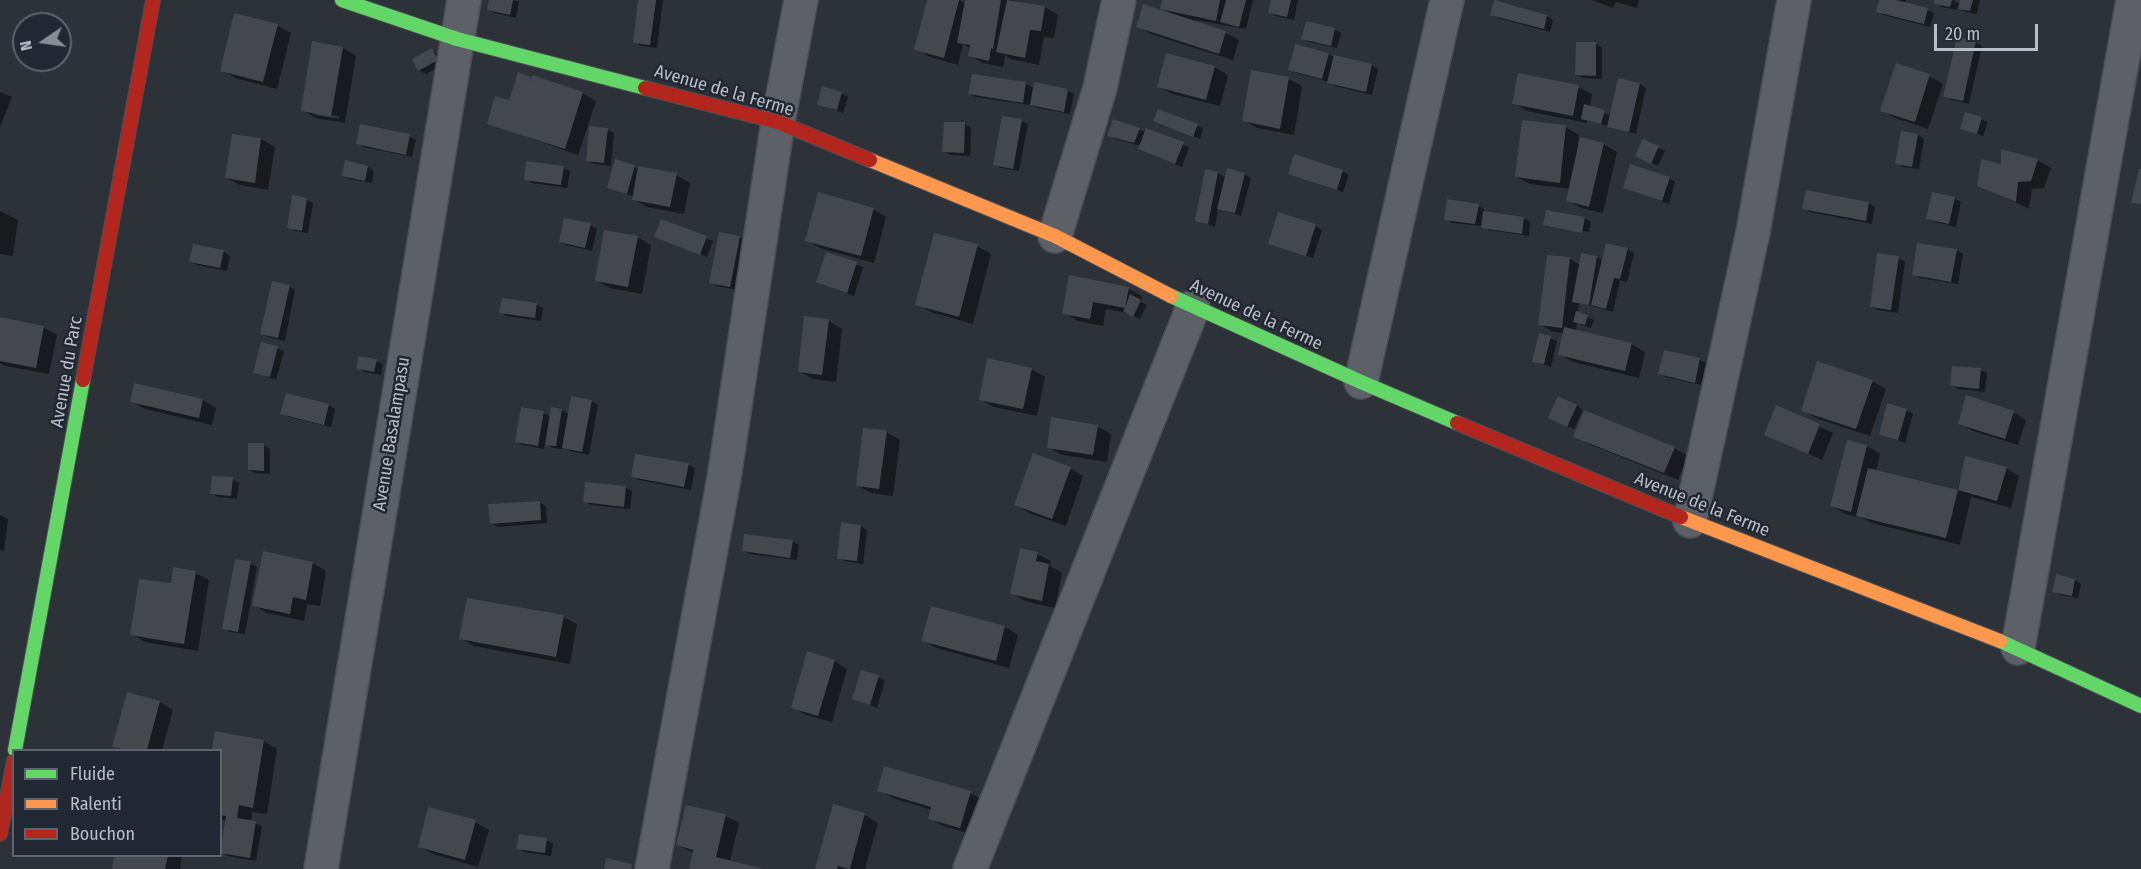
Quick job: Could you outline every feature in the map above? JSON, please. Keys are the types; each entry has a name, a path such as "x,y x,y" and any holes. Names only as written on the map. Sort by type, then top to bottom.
{"street":[{"name":"Avenue du Parc","path":"15,749 153,0"},
{"name":"Avenue de la Ferme","path":"342,0 457,39 778,122 1055,236 1193,307 1361,382 1690,521 2018,648 2141,706"},
{"name":"Avenue Basalampasu","path":"321,869 465,0"},
{"path":"652,869 724,478 778,122 801,0"},
{"path":"1055,236 1100,88 1119,0"},
{"path":"1361,382 1447,0"},
{"path":"1690,521 1753,232 1794,0"},
{"path":"2018,648 2133,0"},
{"path":"970,869 1193,307"},
{"path":"0,834 12,771"}],"building":[{"path":"489,0 513,0 510,15 487,10"},
{"path":"638,0 656,0 650,45 633,43"},
{"path":"927,0 959,0 944,58 914,50"},
{"path":"965,0 1001,0 989,61 968,56 970,45 957,43"},
{"path":"1007,0 1045,6 1041,31 1030,30 1025,58 996,52"},
{"path":"1162,0 1220,0 1216,21 1160,9"},
{"path":"1226,0 1246,0 1239,27 1220,22"},
{"path":"1271,0 1291,0 1287,17 1268,13"},
{"path":"1494,0 1547,15 1544,29 1490,15"},
{"path":"1879,0 1896,0 1928,8 1924,24 1876,12"},
{"path":"1934,0 1952,0 1950,7 1934,4"},
{"path":"1960,0 1973,0 1970,11 1958,9"},
{"path":"1143,4 1226,31 1219,54 1136,27"},
{"path":"234,13 278,24 263,82 220,71"},
{"path":"1306,21 1335,28 1331,46 1301,39"},
{"path":"1957,37 1976,41 1963,101 1943,97"},
{"path":"312,41 343,47 331,117 301,111"},
{"path":"1576,42 1596,42 1596,76 1575,75"},
{"path":"1295,44 1329,53 1322,79 1288,70"},
{"path":"432,48 438,60 418,71 412,59"},
{"path":"1166,53 1215,66 1206,100 1157,87"},
{"path":"1334,55 1372,64 1366,92 1327,83"},
{"path":"1896,63 1930,74 1915,122 1880,111"},
{"path":"1251,70 1289,77 1280,129 1242,121"},
{"path":"518,72 531,77 530,83 532,75 583,92 565,149 487,124 495,96 509,100"},
{"path":"1518,73 1579,85 1573,116 1512,104"},
{"path":"972,74 1026,82 1023,103 968,94"},
{"path":"1618,78 1640,83 1629,132 1607,127"},
{"path":"1034,82 1068,89 1064,112 1030,105"},
{"path":"822,86 842,92 837,110 817,105"},
{"path":"1584,104 1605,110 1601,124 1581,119"},
{"path":"1158,109 1198,124 1193,137 1153,121"},
{"path":"1965,112 1982,117 1977,134 1960,129"},
{"path":"1002,116 1022,119 1013,169 993,165"},
{"path":"1113,119 1140,128 1134,143 1107,136"},
{"path":"1522,120 1566,125 1560,183 1515,177"},
{"path":"944,122 965,122 964,153 942,152"},
{"path":"360,124 410,134 406,155 356,144"},
{"path":"589,126 608,128 604,163 586,161"},
{"path":"1146,128 1184,142 1175,164 1138,149"},
{"path":"1901,131 1918,134 1912,167 1895,164"},
{"path":"232,134 261,138 255,183 225,178"},
{"path":"1580,137 1604,143 1589,207 1566,201"},
{"path":"1643,139 1659,146 1651,164 1635,156"},
{"path":"2001,149 2038,159 2031,181 2018,182 2016,202 1977,186 1981,159 2001,164"},
{"path":"1294,154 1343,170 1337,190 1288,174"},
{"path":"615,159 635,165 627,194 607,188"},
{"path":"345,160 368,166 365,181 342,176"},
{"path":"526,161 564,166 561,185 524,180"},
{"path":"1630,164 1670,177 1662,201 1623,188"},
{"path":"638,166 677,173 670,207 632,200"},
{"path":"1227,168 1245,173 1235,213 1217,209"},
{"path":"1205,169 1218,172 1208,224 1195,221"},
{"path":"2139,169 2141,169 2141,204 2131,203"},
{"path":"1806,190 1869,202 1866,221 1802,209"},
{"path":"818,192 874,208 861,256 805,241"},
{"path":"1932,192 1955,197 1949,224 1926,219"},
{"path":"292,195 307,198 302,231 287,228"},
{"path":"1447,199 1479,204 1475,224 1444,220"},
{"path":"1546,210 1585,217 1582,233 1543,225"},
{"path":"1483,211 1524,217 1522,234 1481,228"},
{"path":"1278,212 1316,224 1306,256 1268,244"},
{"path":"564,218 591,223 585,248 559,242"},
{"path":"661,219 707,236 700,255 654,237"},
{"path":"604,230 638,236 628,287 595,281"},
{"path":"719,232 740,236 730,287 709,283"},
{"path":"934,233 978,244 959,317 915,305"},
{"path":"1606,243 1628,248 1620,279 1614,278 1606,309 1591,305"},
{"path":"1917,243 1957,249 1951,282 1912,275"},
{"path":"193,244 224,250 220,268 189,262"},
{"path":"826,252 857,262 847,293 816,282"},
{"path":"1581,253 1597,256 1589,305 1572,302"},
{"path":"1877,253 1899,256 1891,310 1870,307"},
{"path":"1547,255 1570,257 1562,328 1538,325"},
{"path":"1069,275 1129,287 1125,308 1093,302 1090,319 1062,314"},
{"path":"272,281 290,285 278,338 260,334"},
{"path":"1130,294 1141,300 1133,317 1123,311"},
{"path":"502,298 537,303 535,318 499,313"},
{"path":"1576,311 1588,315 1585,325 1573,322"},
{"path":"804,316 829,319 822,375 798,372"},
{"path":"0,317 44,326 36,368 0,361"},
{"path":"1564,327 1632,343 1625,371 1558,355"},
{"path":"1539,333 1551,336 1544,364 1532,362"},
{"path":"261,342 278,346 270,377 253,373"},
{"path":"1664,350 1700,358 1695,383 1658,374"},
{"path":"358,356 377,359 374,372 357,369"},
{"path":"987,358 1032,368 1023,409 979,400"},
{"path":"1817,361 1873,380 1856,429 1801,411"},
{"path":"1952,366 1981,368 1979,389 1950,386"},
{"path":"134,383 203,399 199,418 130,402"},
{"path":"286,393 329,404 324,425 280,414"},
{"path":"1966,395 2014,411 2005,439 1958,424"},
{"path":"571,396 592,400 582,452 562,448"},
{"path":"1558,396 1577,405 1567,427 1548,418"},
{"path":"1887,403 1907,409 1898,440 1879,435"},
{"path":"1776,405 1820,424 1808,454 1764,435"},
{"path":"521,407 544,411 538,446 515,442"},
{"path":"551,407 562,409 556,446 545,445"},
{"path":"1584,410 1675,447 1664,473 1573,437"},
{"path":"1051,417 1098,425 1093,455 1047,448"},
{"path":"863,428 887,430 879,489 856,486"},
{"path":"1847,440 1867,445 1851,512 1830,506"},
{"path":"248,443 264,443 264,471 248,470"},
{"path":"1033,453 1071,467 1052,519 1014,505"},
{"path":"635,454 689,463 684,487 631,477"},
{"path":"1965,456 2007,467 1997,501 1958,490"},
{"path":"1868,468 1958,490 1946,538 1856,516"},
{"path":"212,476 233,477 231,496 210,494"},
{"path":"585,482 626,486 624,507 583,502"},
{"path":"540,501 541,520 490,524 488,504"},
{"path":"841,522 861,525 857,561 837,559"},
{"path":"744,534 793,540 790,558 742,551"},
{"path":"1020,548 1038,552 1036,561 1049,564 1042,601 1010,594"},
{"path":"263,551 313,562 306,600 293,597 290,614 252,606"},
{"path":"235,559 251,561 238,632 222,629"},
{"path":"173,567 196,571 184,644 130,635 139,579 171,583"},
{"path":"2056,574 2075,579 2072,596 2052,592"},
{"path":"467,598 564,615 556,657 459,639"},
{"path":"931,606 1005,626 996,661 921,641"},
{"path":"807,651 835,660 818,716 791,708"},
{"path":"861,670 879,675 870,705 852,699"},
{"path":"127,692 160,701 147,749 112,747"},
{"path":"215,731 264,740 253,808 239,805 237,818 256,821 250,858 222,853 226,816 222,815 222,749 212,749"},
{"path":"884,766 971,791 960,828 928,819 931,807 877,791"},
{"path":"833,804 865,813 850,869 838,866 837,869 815,869"},
{"path":"686,805 726,814 716,857 764,869 689,869 693,850 676,845"},
{"path":"428,807 476,820 465,860 418,847"},
{"path":"519,834 547,838 545,853 516,849"},
{"path":"114,857 168,857 165,869 112,869"},
{"path":"606,858 632,864 631,869 604,869"}],"traffic: fast":[{"path":"342,0 457,39 645,88"},
{"path":"1171,296 1457,423"},
{"path":"15,749 83,380"},
{"path":"2000,641 2141,706"}],"traffic: slow":[{"path":"870,160 1055,236 1171,296"},
{"path":"1681,517 2000,641"}],"traffic: jam":[{"path":"83,380 153,0"},
{"path":"645,88 778,122 870,160"},
{"path":"1457,423 1681,517"},
{"path":"0,834 12,771"}]}
